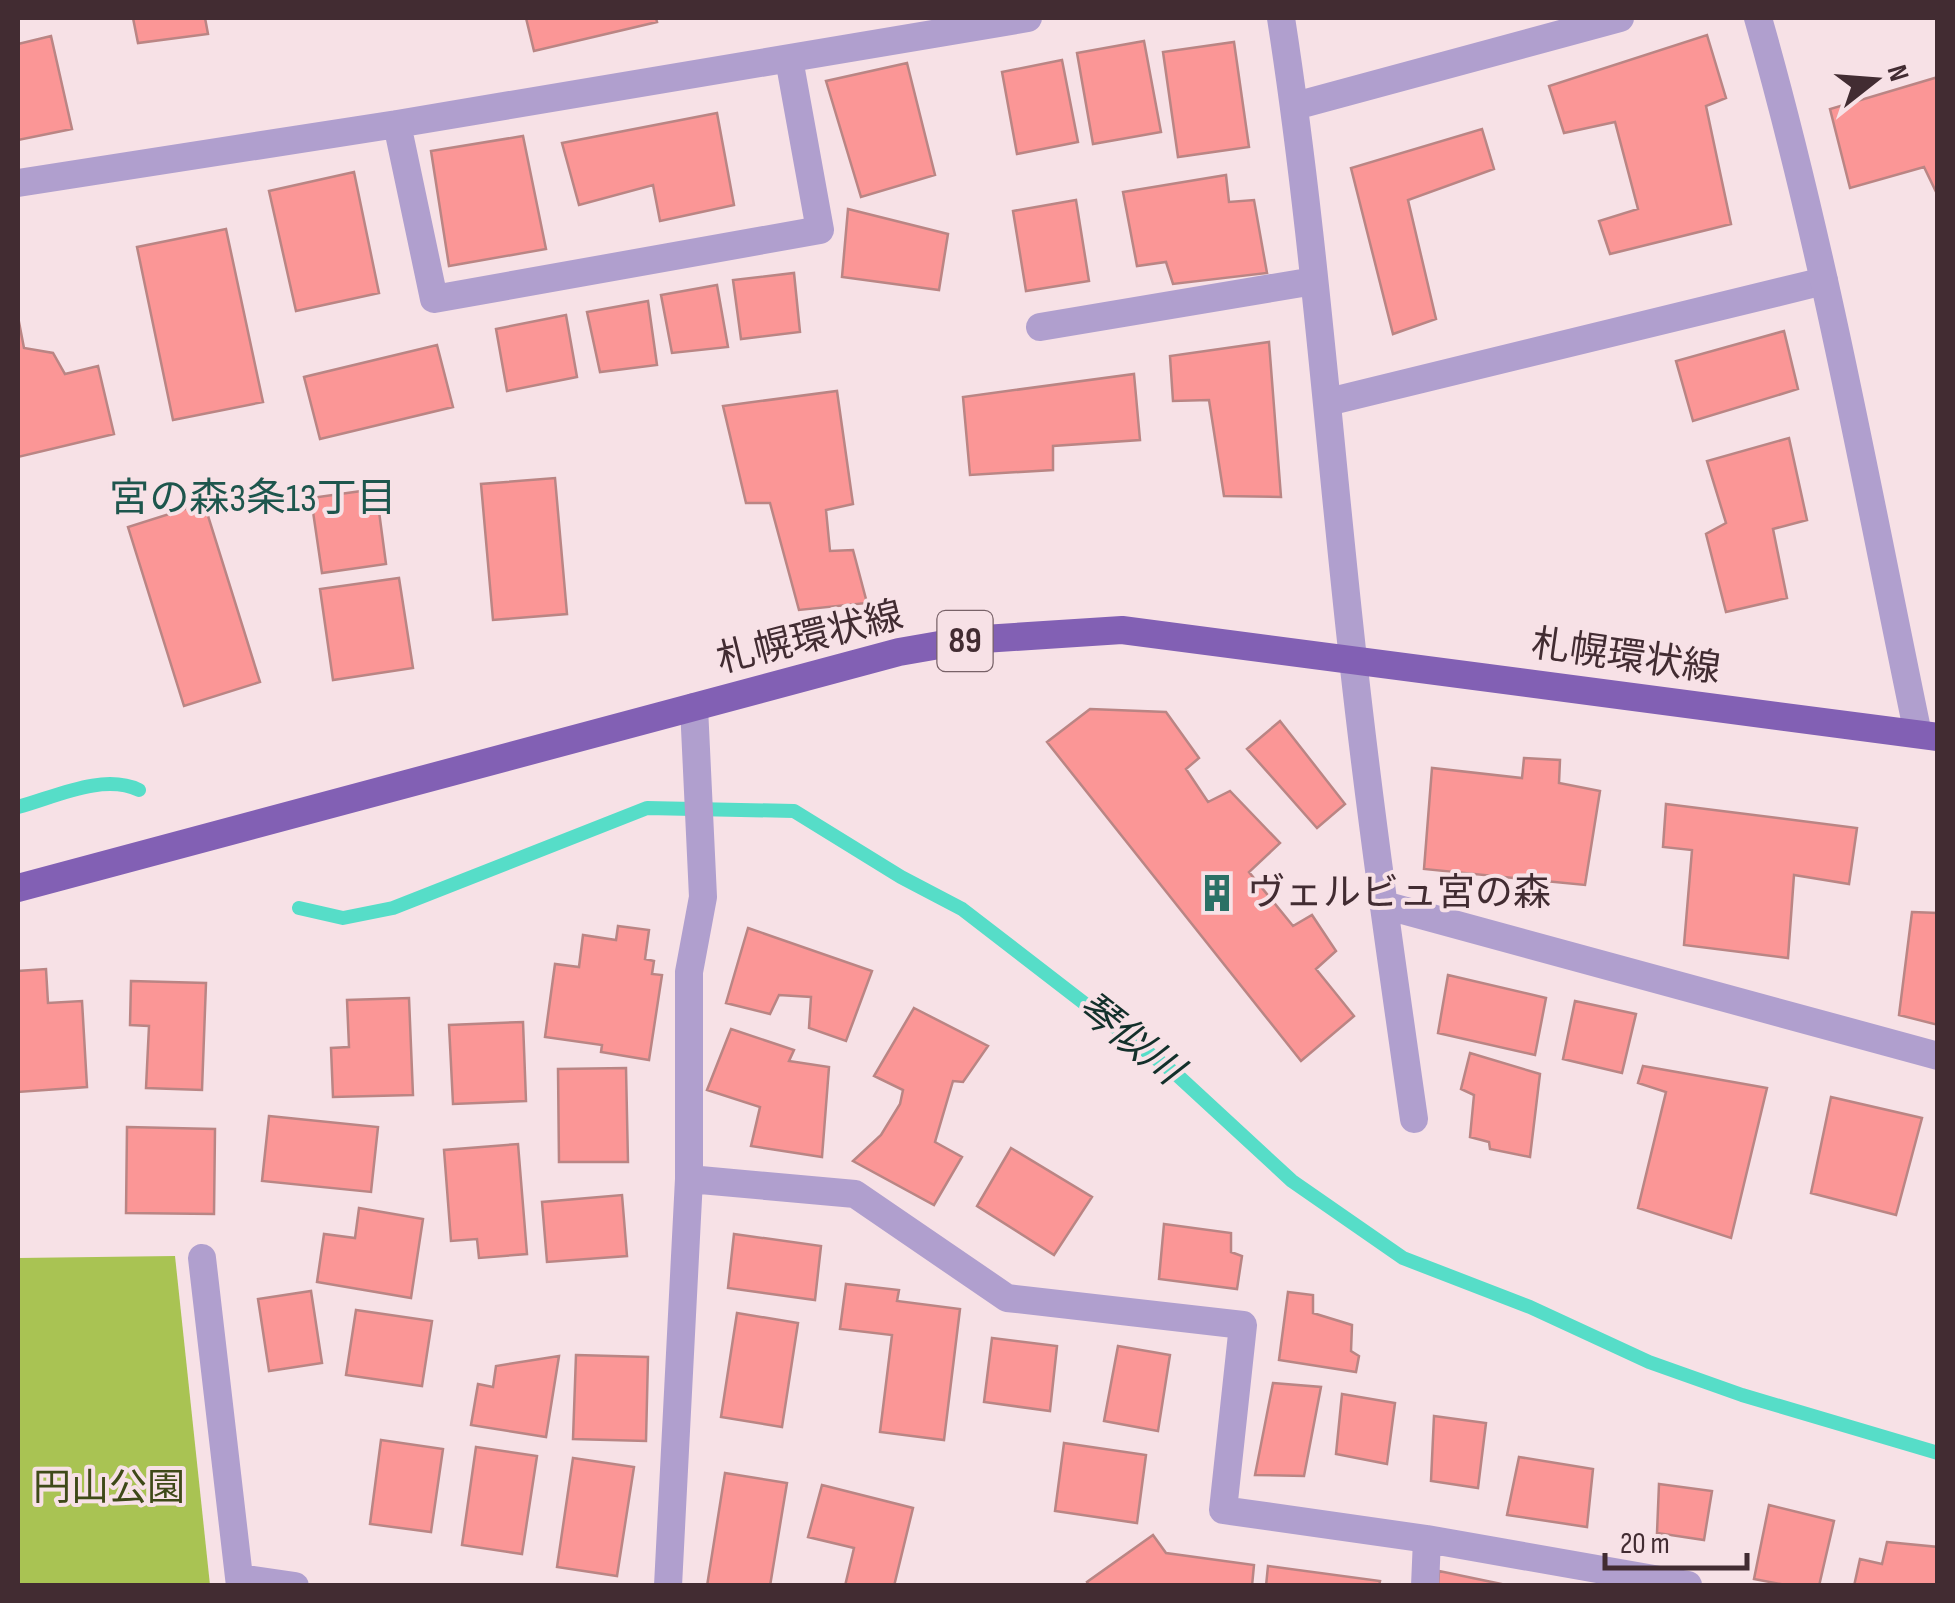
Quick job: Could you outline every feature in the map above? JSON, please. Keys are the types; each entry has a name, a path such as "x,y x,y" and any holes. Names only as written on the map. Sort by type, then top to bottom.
{"main road":[{"name":"札幌環状線","path":"18,888 899,652 968,640 1122,630 1928,735"}],"street":[{"path":"18,183 1028,18"},
{"path":"1282,18 1328,402 1353,658 1414,1119"},
{"path":"1295,106 1620,18"},
{"path":"1758,18 1790,131 1928,735"},
{"path":"397,124 434,300 820,230 789,59"},
{"path":"1040,328 1314,281"},
{"path":"1328,402 1824,281"},
{"path":"668,1586 689,1179 689,972 703,897 694,707"},
{"path":"1384,905 1938,1056"},
{"path":"689,1179 855,1194 1007,1298 1243,1326 1222,1510 1688,1585"},
{"path":"202,1258 239,1582 295,1586"},
{"path":"1425,1586 1427,1540"}],"green space":[{"name":"円山公園","path":"175,1256 210,1585 18,1585 18,1258"}],"building":[{"path":"133,18 205,18 208,34 138,43"},
{"path":"526,18 656,18 657,22 534,51"},
{"path":"1707,35 1726,98 1706,106 1731,224 1610,254 1599,221 1638,209 1615,122 1564,133 1549,86"},
{"path":"51,36 72,129 18,140 18,44"},
{"path":"1144,41 1161,132 1093,144 1077,53"},
{"path":"1234,42 1249,147 1178,157 1163,52"},
{"path":"1062,60 1078,142 1017,154 1002,72"},
{"path":"907,63 935,175 861,197 826,81"},
{"path":"1938,77 1938,196 1924,167 1850,188 1830,109"},
{"path":"717,113 734,205 660,221 653,185 579,205 562,143"},
{"path":"1482,129 1494,169 1408,200 1436,319 1393,334 1351,168"},
{"path":"523,136 546,249 449,266 431,151"},
{"path":"354,172 379,293 296,311 269,191"},
{"path":"1226,175 1229,202 1254,200 1267,273 1173,284 1166,262 1137,266 1123,192"},
{"path":"1076,200 1089,281 1026,291 1013,211"},
{"path":"848,209 948,234 939,290 842,277"},
{"path":"226,229 263,402 173,420 137,247"},
{"path":"794,273 800,332 741,339 733,280"},
{"path":"717,285 728,347 672,353 661,295"},
{"path":"648,301 657,365 600,372 587,312"},
{"path":"566,315 577,377 507,391 496,329"},
{"path":"18,317 24,348 53,353 65,374 98,366 114,434 18,457"},
{"path":"1784,331 1798,389 1693,421 1676,361"},
{"path":"1269,342 1281,497 1224,496 1209,400 1173,401 1170,356"},
{"path":"437,345 453,407 320,439 304,377"},
{"path":"1134,374 1140,440 1053,446 1053,470 970,475 963,397"},
{"path":"837,391 853,504 826,510 830,551 853,550 867,603 799,610 770,503 746,503 723,406"},
{"path":"1789,438 1807,520 1773,529 1787,598 1726,612 1706,534 1726,523 1707,461"},
{"path":"555,478 567,614 493,620 481,484"},
{"path":"376,489 386,564 322,573 311,498"},
{"path":"204,503 260,682 184,706 128,527"},
{"path":"399,578 413,668 333,680 320,589"},
{"name":"ヴェルビュ宮の森","path":"1090,709 1166,712 1199,758 1186,769 1208,802 1230,791 1280,843 1249,872 1293,926 1312,915 1336,951 1316,969 1354,1016 1301,1061 1047,742"},
{"path":"1280,721 1345,804 1317,828 1247,749"},
{"path":"1524,758 1560,760 1559,783 1600,791 1585,885 1424,869 1432,768 1522,778"},
{"path":"1666,804 1857,828 1849,884 1794,875 1788,958 1684,945 1692,850 1663,847"},
{"path":"1912,912 1938,913 1938,1025 1899,1015"},
{"path":"618,926 649,930 645,959 654,961 652,974 662,975 649,1060 601,1052 602,1045 545,1037 555,964 579,967 583,935 616,940"},
{"path":"748,928 872,971 846,1041 809,1028 811,997 779,995 770,1014 726,1003"},
{"path":"46,969 48,1003 82,1001 87,1087 18,1092 18,971"},
{"path":"1448,975 1546,998 1535,1055 1438,1033"},
{"path":"131,981 206,983 202,1090 146,1088 149,1026 130,1025"},
{"path":"409,998 413,1095 333,1097 331,1048 349,1047 347,1000"},
{"path":"1575,1001 1636,1014 1622,1073 1563,1059"},
{"path":"914,1008 988,1046 963,1082 953,1081 935,1142 962,1157 934,1205 853,1161 881,1135 900,1104 903,1090 874,1076"},
{"path":"523,1022 526,1101 453,1104 449,1025"},
{"path":"731,1029 794,1050 789,1061 829,1067 822,1157 751,1146 760,1107 707,1090"},
{"path":"1470,1053 1540,1074 1530,1157 1490,1149 1489,1142 1470,1137 1474,1095 1461,1089"},
{"path":"1643,1066 1767,1088 1731,1238 1638,1208 1666,1092 1638,1083"},
{"path":"626,1068 628,1162 559,1162 558,1069"},
{"path":"1831,1097 1922,1118 1896,1215 1811,1193"},
{"path":"269,1116 378,1127 371,1192 262,1181"},
{"path":"127,1127 215,1129 214,1214 126,1213"},
{"path":"518,1144 527,1254 479,1258 477,1239 451,1241 444,1150"},
{"path":"1011,1148 1092,1197 1054,1255 977,1206"},
{"path":"622,1195 627,1256 547,1262 542,1202"},
{"path":"359,1208 423,1219 411,1298 317,1282 324,1234 355,1238"},
{"path":"1164,1224 1231,1233 1231,1252 1242,1256 1237,1289 1159,1279"},
{"path":"734,1234 821,1246 815,1300 728,1288"},
{"path":"846,1284 899,1290 897,1301 960,1309 944,1440 880,1432 892,1335 840,1329"},
{"path":"311,1291 322,1363 269,1371 258,1299"},
{"path":"1288,1292 1313,1295 1313,1313 1352,1325 1351,1351 1359,1356 1356,1372 1279,1360"},
{"path":"356,1310 432,1321 422,1386 346,1375"},
{"path":"737,1313 798,1323 782,1427 721,1417"},
{"path":"992,1338 1057,1346 1050,1411 984,1402"},
{"path":"1118,1346 1170,1355 1158,1431 1104,1421"},
{"path":"576,1355 648,1357 646,1441 573,1439"},
{"path":"559,1356 546,1437 471,1425 478,1384 493,1387 496,1366"},
{"path":"1273,1383 1321,1387 1304,1476 1255,1475"},
{"path":"1342,1394 1395,1403 1387,1464 1336,1454"},
{"path":"1434,1416 1486,1423 1478,1488 1431,1481"},
{"path":"381,1440 443,1449 431,1532 370,1524"},
{"path":"1064,1443 1146,1455 1137,1523 1055,1511"},
{"path":"476,1447 537,1456 522,1554 462,1545"},
{"path":"1519,1457 1593,1469 1587,1527 1507,1515"},
{"path":"573,1458 634,1467 617,1576 557,1567"},
{"path":"725,1473 787,1483 770,1586 707,1586"},
{"path":"1659,1484 1712,1491 1704,1540 1657,1533"},
{"path":"822,1485 913,1508 894,1586 845,1586 854,1548 808,1537"},
{"path":"1769,1505 1834,1521 1819,1586 1754,1579"},
{"path":"1153,1535 1166,1553 1254,1565 1252,1586 1089,1586 1087,1582"},
{"path":"1887,1542 1938,1547 1937,1586 1854,1586 1860,1559 1882,1564"},
{"path":"1268,1566 1380,1581 1379,1586 1266,1586"},
{"path":"1439,1571 1511,1586 1438,1586"}],"waterway":[{"name":"琴似川","path":"18,807 95,785 125,785 139,790"},
{"name":"琴似川","path":"299,908 343,918 393,908 647,808 794,811 901,877 962,909 1176,1074 1292,1181 1403,1258 1530,1307 1649,1362 1742,1395 1938,1453"}],"place":[{"name":"ヴェルビュ宮の森","path":"1217,893"}],"district":[{"name":"宮の森3条13丁目","path":"253,499"}]}
